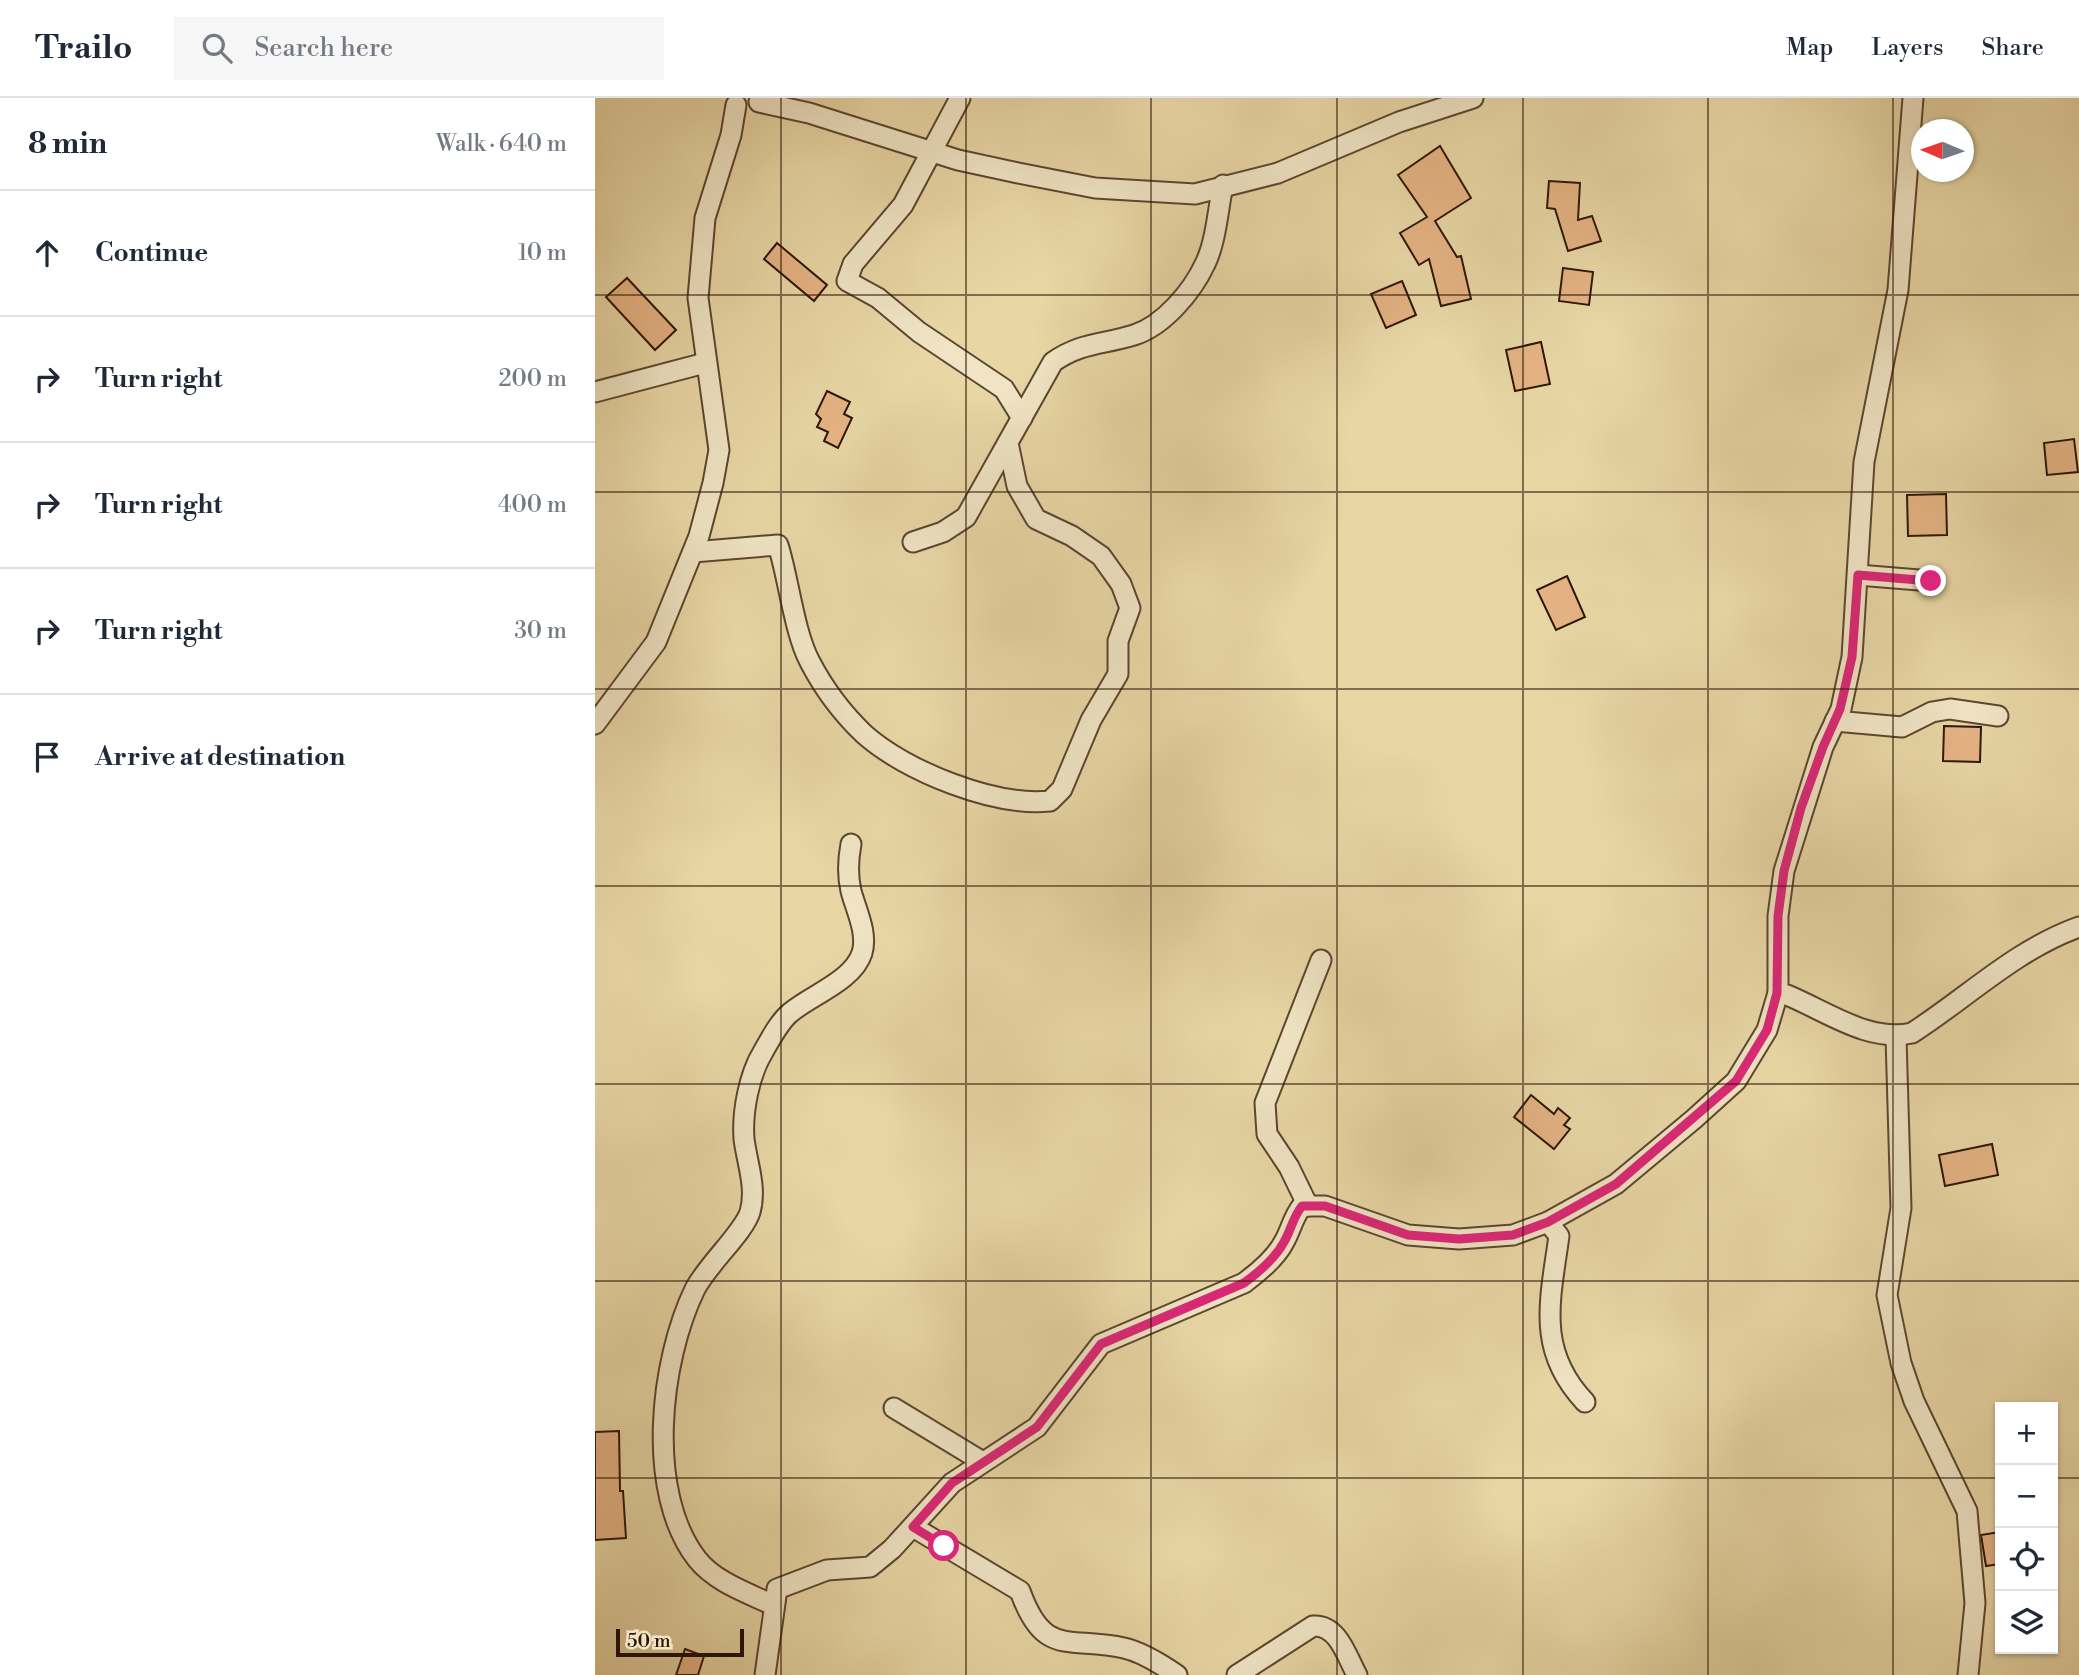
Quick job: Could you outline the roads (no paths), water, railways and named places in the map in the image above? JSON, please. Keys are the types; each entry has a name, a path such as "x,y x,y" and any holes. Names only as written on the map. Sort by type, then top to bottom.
{"street":[{"path":"791,98 809,113"},
{"path":"960,98 903,205 853,264 847,281 878,298 919,332 1004,389 1022,418"},
{"path":"595,724 656,642 693,552 719,450 698,298 705,218 731,135 731,102 752,106 761,100 932,152 1095,188 1195,194 1278,173 1399,122 1473,98"},
{"path":"765,1675 777,1589 827,1570 870,1567 913,1527 952,1483 1037,1427 1101,1344 1244,1283 1265,1268 1284,1242 1294,1217 1302,1206 1325,1206 1408,1235 1459,1239 1513,1235 1548,1222 1616,1184 1736,1081 1767,1030 1777,993 1778,916 1784,871 1801,808 1835,721 1852,657 1864,462 1898,290 1913,98"},
{"path":"913,542 943,531 966,517 1053,362 1071,349 1133,335 1157,324 1180,300 1206,264 1223,185"},
{"path":"595,392 705,363"},
{"path":"693,552 778,544 809,660 837,706 866,736 905,760 983,795 1010,802 1050,801 1062,789 1091,720 1118,674 1118,641 1129,608 1121,584 1101,556 1072,536 1036,519 1017,486 1008,443"},
{"path":"1858,575 1931,581"},
{"path":"1835,721 1902,727 1932,712 1950,709 1998,716"},
{"path":"773,1605 723,1581 698,1560 678,1527 668,1488 663,1434 665,1410 683,1323 695,1290 712,1262 746,1224 751,1210 753,1187 744,1137 744,1118 761,1054 787,1015 843,977 855,966 862,953 861,923 847,868 851,844"},
{"path":"1777,993 1859,1028 1896,1037 1912,1033 1938,1017 2003,966 2050,937 2079,927"},
{"path":"1308,1206 1289,1167 1267,1135 1265,1103 1321,960"},
{"path":"1896,1037 1901,1208 1888,1304 1901,1363 1914,1401 1967,1511 1975,1603 1968,1675"},
{"path":"1548,1222 1559,1236 1549,1325 1558,1367 1585,1402"},
{"path":"894,1408 983,1462"},
{"path":"913,1527 1020,1591 1026,1608 1044,1635 1071,1644 1124,1648 1177,1675"},
{"path":"1237,1675 1313,1626 1320,1625 1333,1633 1357,1675"}]}
